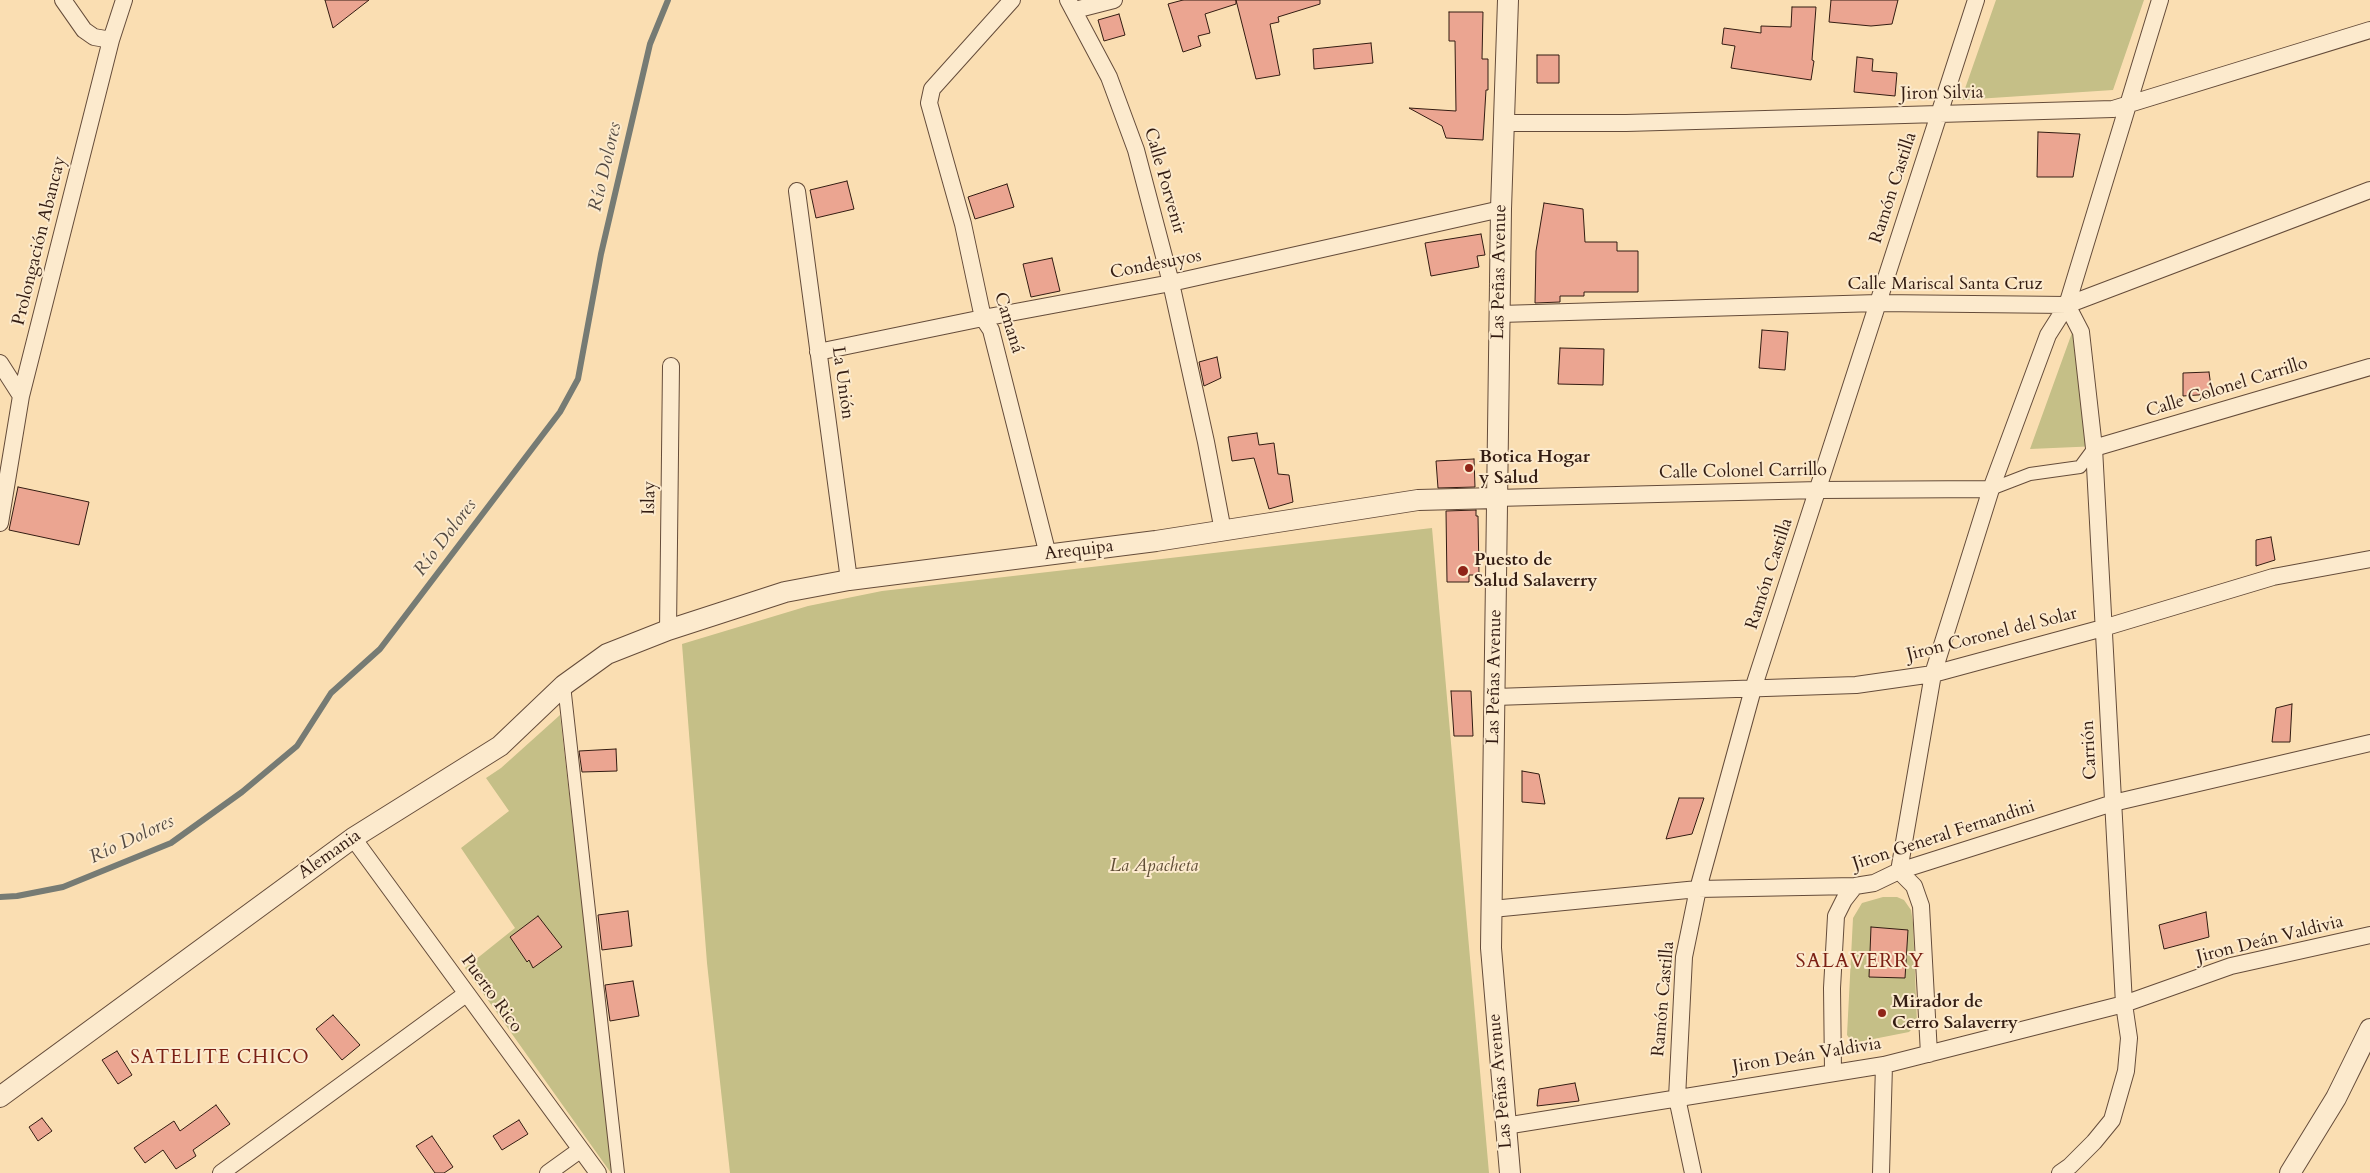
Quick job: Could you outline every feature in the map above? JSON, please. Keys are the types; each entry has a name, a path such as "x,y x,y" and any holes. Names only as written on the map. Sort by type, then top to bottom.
{"street":[{"path":"63,0 84,30 94,37 111,40"},
{"name":"Prolongación Abancay","path":"0,523 21,396 111,40 124,0"},
{"name":"Camaná","path":"1012,0 932,89 929,103 963,224 983,318 991,330 1048,555"},
{"path":"1071,5 1114,0"},
{"name":"Las Peñas Avenue","path":"1508,0 1501,209 1491,948 1494,1007 1510,1173"},
{"name":"Ramón Castilla","path":"1692,1173 1677,1098 1684,957 1698,889 1753,689 1819,490 1976,0"},
{"path":"1929,1054 1921,906 1914,886 1899,871 1933,674 1991,489 2048,336 2067,305 2160,0"},
{"name":"Calle Porvenir","path":"1071,5 1109,77 1136,150 1171,283 1206,442 1223,531"},
{"name":"Jiron Silvia","path":"1503,124 1939,115 2113,109 2370,30"},
{"name":"Calle Mariscal Santa Cruz","path":"1500,314 1878,304 2067,305 2370,190"},
{"name":"La Unión","path":"797,191 849,580"},
{"name":"Condesuyos","path":"818,352 983,318 1171,283 1501,209"},
{"name":"Carrión","path":"2060,1173 2082,1154 2112,1120 2126,1071 2129,1038 2124,1004 2094,448 2082,332 2067,305"},
{"path":"0,363 21,396"},
{"name":"Islay","path":"668,630 671,366"},
{"name":"Calle Colonel Carrillo","path":"2094,448 2370,366"},
{"path":"1991,489 2030,474 2080,467 2094,448"},
{"name":"Calle Colonel Carrillo","path":"1496,498 1819,490 1991,489"},
{"name":"Arequipa","path":"668,630 785,592 849,580 1223,531 1418,500 1496,498"},
{"name":"Jiron Coronel del Solar","path":"1495,697 1856,685 1933,674 2103,628 2273,577 2370,559"},
{"name":"Alemania","path":"0,1097 353,838 500,746 564,685 607,654 668,630"},
{"path":"564,685 618,1173"},
{"name":"Jiron General Fernandini","path":"1492,909 1698,889 1855,886 1874,883 1899,871 2113,803 2370,743"},
{"name":"Puerto Rico","path":"353,838 598,1173"},
{"path":"1833,1071 1832,988 1836,916 1844,900 1855,886"},
{"name":"Jiron Deán Valdivia","path":"1506,1126 1884,1064 2124,1004 2231,966 2370,935"},
{"path":"221,1173 466,994"},
{"path":"2290,1173 2336,1098 2370,1029"},
{"path":"1880,1173 1884,1064"},
{"path":"548,1173 580,1150"}],"green space":[{"path":"1996,0 2144,0 2113,90 1961,100"},
{"path":"2073,330 2099,446 2030,449"},
{"name":"La Apacheta","path":"1432,528 1489,1173 730,1173 707,963 682,644 808,606 882,591"},
{"path":"560,715 613,1173 611,1173 465,968 515,928 461,848 509,811 486,778 501,768"},
{"path":"1883,897 1897,897 1904,900 1911,910 1917,1024 1909,1032 1853,1043 1847,1035 1853,918 1862,903"}],"building":[{"path":"325,0 369,0 333,28"},
{"path":"1183,0 1236,0 1236,4 1205,14 1210,33 1198,36 1201,46 1183,52 1168,4"},
{"path":"1236,0 1320,0 1320,4 1278,17 1279,22 1270,24 1280,75 1256,79"},
{"path":"1831,0 1898,0 1892,24 1871,26 1829,22"},
{"path":"1792,7 1816,7 1812,60 1814,61 1811,80 1731,68 1735,46 1722,44 1724,28 1761,33 1761,26 1791,27"},
{"path":"1449,12 1483,12 1482,59 1488,59 1488,90 1486,90 1483,140 1446,138 1442,126 1409,108 1456,111 1455,41 1449,41"},
{"path":"1119,14 1125,35 1104,41 1098,20"},
{"path":"1371,43 1373,63 1314,69 1313,49"},
{"path":"1537,55 1559,55 1559,83 1537,83"},
{"path":"1857,57 1873,59 1872,71 1897,73 1895,96 1854,92"},
{"path":"2038,132 2080,134 2073,177 2037,177"},
{"path":"847,181 854,209 816,218 810,190"},
{"path":"1007,184 1014,207 975,219 968,197"},
{"path":"1544,203 1583,209 1585,242 1617,242 1617,251 1638,251 1638,292 1584,292 1584,296 1560,296 1560,302 1535,303 1536,251"},
{"path":"1481,234 1485,255 1477,256 1479,267 1431,276 1425,243"},
{"path":"1052,258 1060,291 1031,297 1023,264"},
{"path":"1762,330 1788,332 1785,370 1759,368"},
{"path":"1560,348 1604,349 1603,385 1558,384"},
{"path":"1217,357 1221,378 1204,386 1199,362"},
{"path":"2209,372 2212,394 2183,396 2183,373"},
{"path":"1257,433 1259,445 1274,443 1278,474 1289,475 1293,502 1269,509 1254,458 1232,461 1228,437"},
{"path":"1474,459 1475,487 1438,488 1436,461"},
{"path":"18,487 89,502 79,545 9,530"},
{"path":"1476,510 1476,516 1478,516 1479,575 1469,575 1469,582 1447,582 1446,511"},
{"path":"2271,537 2275,560 2256,566 2256,540"},
{"path":"1451,691 1471,691 1473,736 1454,736"},
{"path":"2292,704 2290,742 2272,742 2276,708"},
{"path":"616,749 617,771 582,772 579,751"},
{"path":"1522,771 1539,774 1545,804 1522,802"},
{"path":"1679,798 1704,798 1692,834 1666,839"},
{"path":"628,911 632,946 602,950 598,915"},
{"path":"2206,912 2209,937 2164,949 2159,925"},
{"path":"538,916 562,947 533,968 529,960 527,962 510,937"},
{"path":"1871,927 1908,930 1905,978 1869,977"},
{"path":"633,981 639,1016 610,1021 605,985"},
{"path":"333,1015 360,1045 342,1060 316,1029"},
{"path":"117,1051 132,1075 118,1084 102,1060"},
{"path":"1575,1083 1579,1101 1537,1106 1539,1089"},
{"path":"216,1105 230,1124 193,1150 196,1156 176,1169 163,1150 145,1163 134,1148 174,1121 180,1131"},
{"path":"42,1118 52,1131 38,1141 29,1127"},
{"path":"519,1120 528,1134 502,1150 493,1136"},
{"path":"432,1136 453,1167 444,1173 435,1173 416,1146"}],"waterway":[{"name":"Río Dolores","path":"0,897 17,896 63,887 171,843 242,792 297,746 331,693 380,649 560,412 578,379 601,254 650,44 668,0"}],"place":[{"name":"Botica Hogar y Salud","path":"1469,468"},
{"name":"Puesto de Salud Salaverry","path":"1463,571"},
{"name":"Mirador de Cerro Salaverry","path":"1882,1013"}],"district":[{"name":"SALAVERRY","path":"1860,962"},
{"name":"SATELITE CHICO","path":"220,1059"}]}
